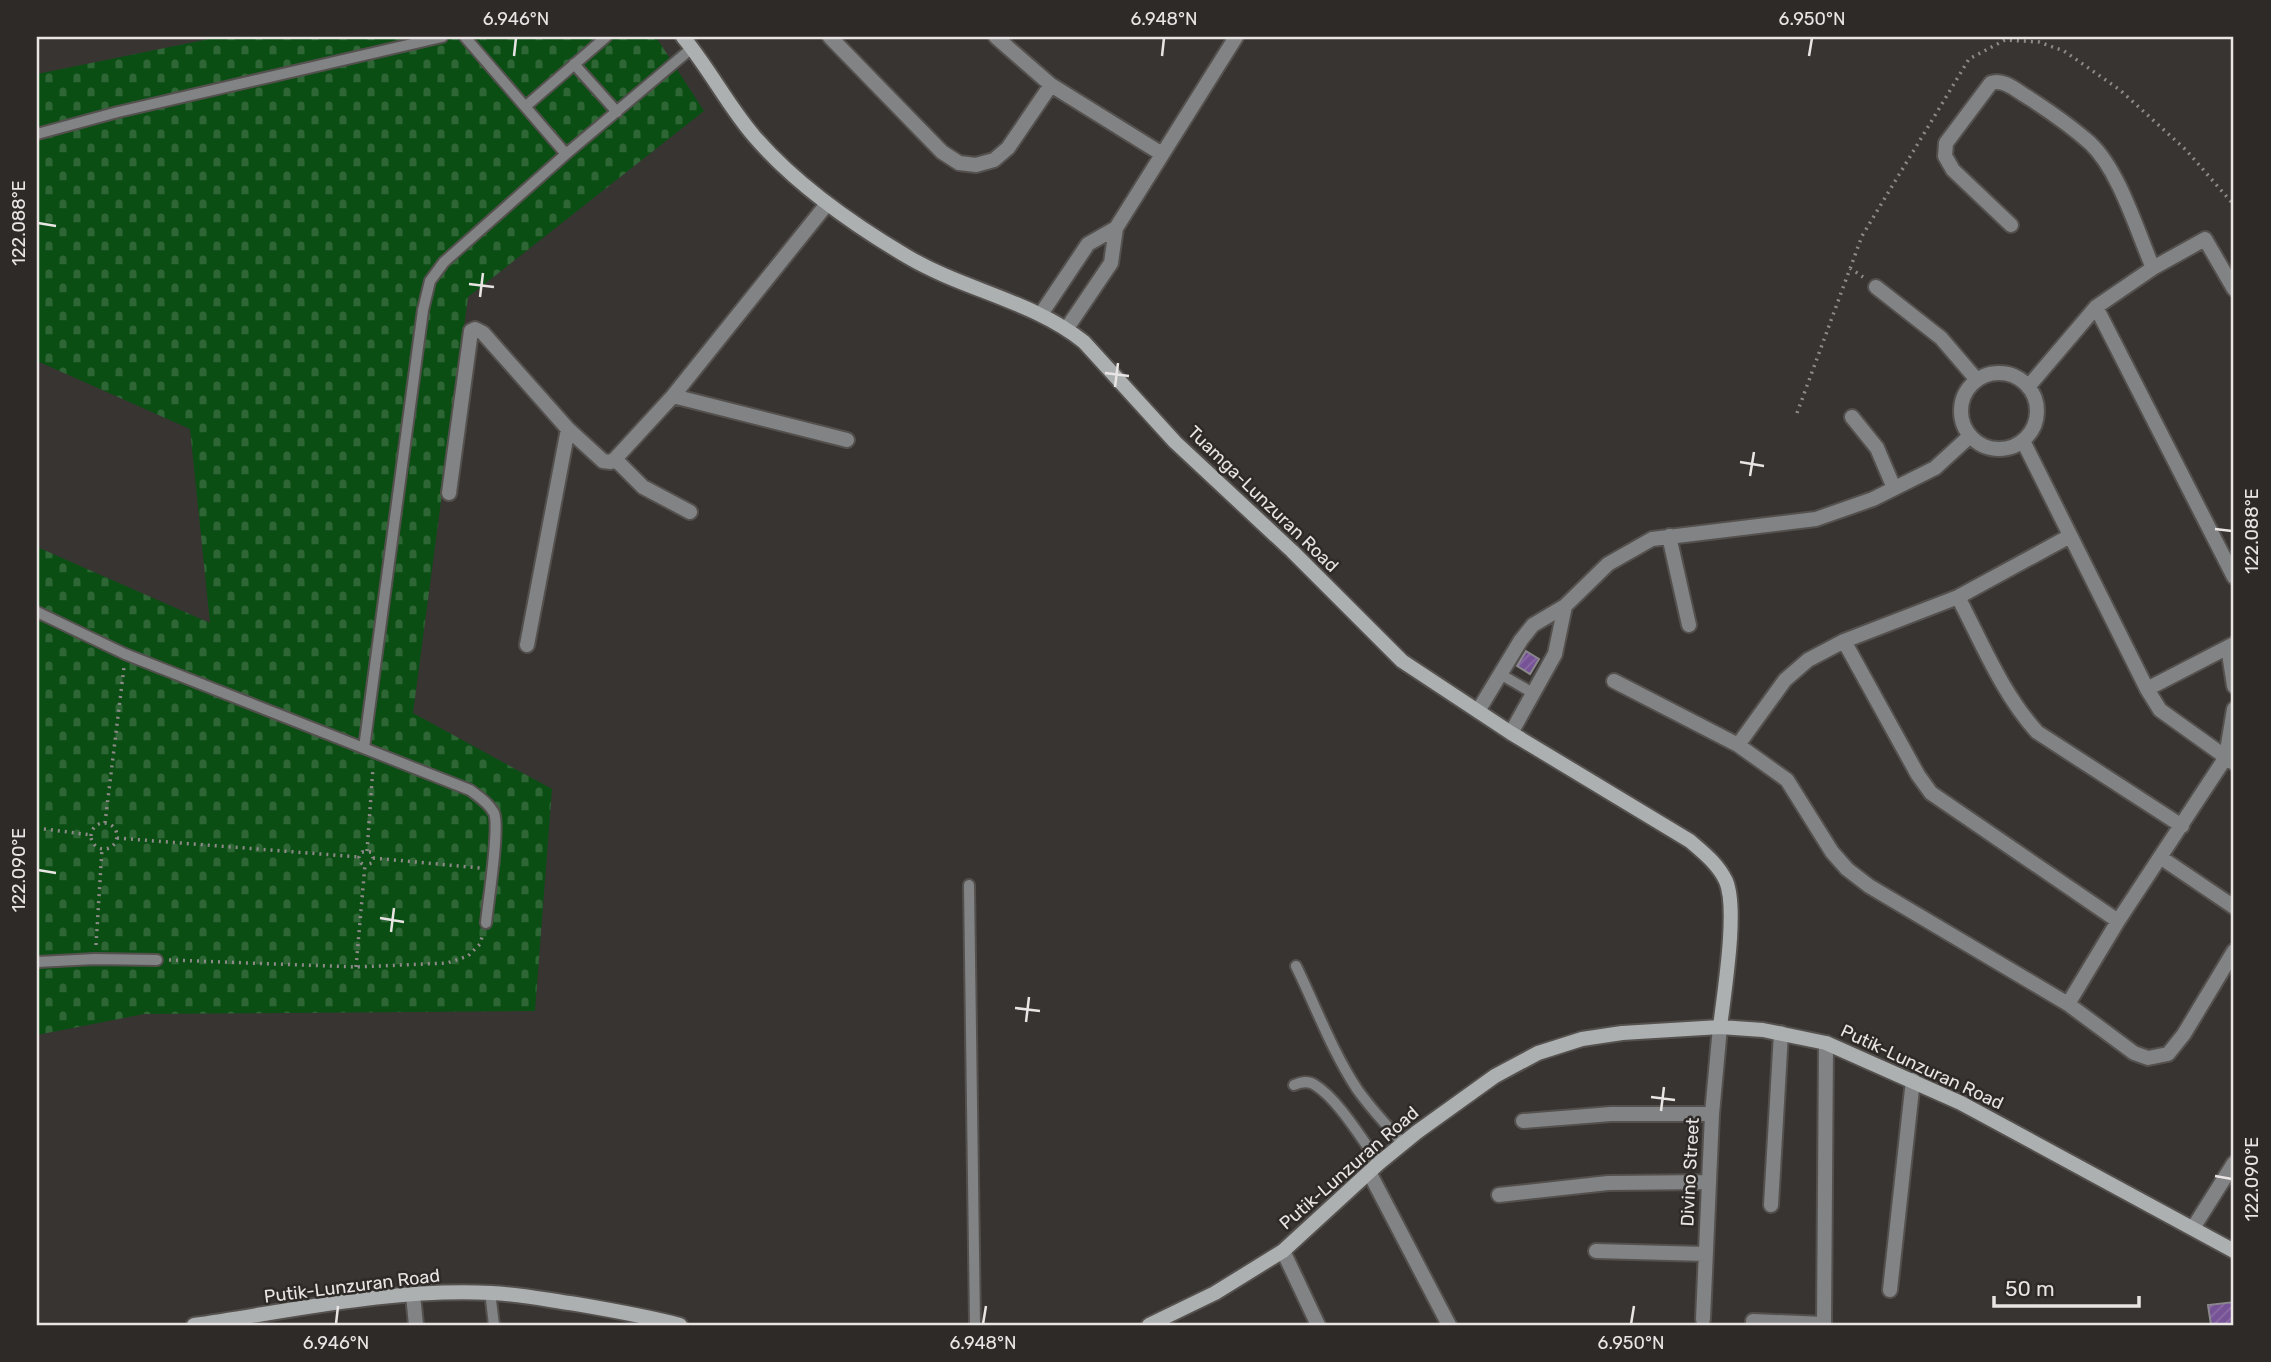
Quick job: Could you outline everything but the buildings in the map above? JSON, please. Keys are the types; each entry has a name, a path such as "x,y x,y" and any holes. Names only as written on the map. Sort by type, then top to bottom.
{"street":[{"path":"830,37 942,152 959,163 976,165 994,160 1008,148 1051,85"},
{"path":"996,37 1051,85 1162,154"},
{"path":"1067,328 1111,263 1116,228 1234,38"},
{"name":"Tuamga-Lunzuran Road","path":"688,42 753,135 792,175 827,204 909,257 968,286 1041,314 1067,328 1084,342 1175,442 1292,551 1402,661 1511,733 1690,841 1714,862 1731,895 1731,923 1720,1027"},
{"path":"2011,225 1953,170 1945,156 1946,143 1991,83 1997,80 2034,102 2091,144 2115,178 2153,268"},
{"path":"449,493 470,335 475,329 483,332 568,429 604,461 611,462 673,396 827,204"},
{"path":"1041,314 1088,244 1116,228"},
{"path":"2028,387 2096,307 2153,268 2205,239 2234,289"},
{"path":"1876,288 1941,338 1977,380"},
{"path":"2096,307 2234,577"},
{"path":"2010,374 2028,387 2037,409 2036,421 2023,440 2013,447 2001,449 1990,448 1970,436 1961,413 1963,400 1977,380 1987,375 2010,374"},
{"path":"673,396 847,440"},
{"path":"1852,417 1877,448 1894,488"},
{"path":"527,645 568,429"},
{"path":"1478,711 1533,625 1565,606 1608,564 1652,540 1816,519 1873,499 1935,468 1970,436"},
{"path":"2023,440 2160,710 2230,760"},
{"path":"615,460 643,487 690,512"},
{"path":"1669,536 1689,625"},
{"path":"1738,745 1785,680 1808,660 1844,641 1958,597 2070,536"},
{"path":"1958,597 2009,696 2020,714 2037,732 2182,826"},
{"path":"1511,733 1557,647 1565,606"},
{"path":"1844,641 1931,793 2118,921"},
{"path":"2147,689 2231,645 2234,686"},
{"path":"1614,681 1738,745 1787,780 1832,852 1847,869 1869,886 2068,1004 2134,1053 2148,1058 2168,1054 2184,1034 2234,951"},
{"path":"2068,1004 2160,857 2230,760 2234,709"},
{"path":"2160,857 2234,907"},
{"name":"Putik-Lunzuran Road","path":"1150,1325 1215,1293 1283,1251 1403,1143 1495,1076 1538,1053 1582,1039 1622,1033 1720,1027 1781,1033 1826,1043 1961,1103 2234,1251"},
{"name":"Divino Street","path":"1703,1319 1708,1182 1720,1027"},
{"path":"1771,1205 1781,1033"},
{"path":"1753,1321 1824,1325 1826,1043"},
{"path":"1890,1290 1913,1080"},
{"path":"1523,1121 1611,1114 1712,1114"},
{"path":"2193,1228 2234,1163"},
{"path":"1374,1168 1449,1325"},
{"path":"1499,1195 1608,1183 1708,1182"},
{"path":"1283,1251 1318,1325"},
{"path":"1596,1251 1705,1254"},
{"name":"Putik-Lunzuran Road","path":"194,1325 346,1302 413,1295 490,1293 532,1296 635,1320 680,1325"},
{"path":"413,1295 416,1325"}],"lane":[{"path":"37,134 118,112 442,37"},
{"path":"465,37 566,155"},
{"path":"526,107 606,37"},
{"path":"369,750 423,310 430,281 444,262 617,112 688,42"},
{"path":"575,64 617,112"},
{"path":"37,612 125,654 470,790 484,800 494,813 496,831 486,923"},
{"path":"1500,674 1533,693"},
{"path":"969,885 975,1325"},
{"path":"37,962 157,960"},
{"path":"1296,966 1326,1032 1356,1087 1376,1115 1403,1143"},
{"path":"1294,1085 1306,1082 1320,1089 1342,1112 1374,1168"},
{"path":"490,1293 494,1325"}],"path":[{"path":"1797,413 1862,236 1969,59 2005,40 2039,42 2064,51 2120,90 2186,150 2234,205"},
{"path":"105,823 125,654"},
{"path":"367,850 369,750"},
{"path":"105,823 114,828 117,838 113,845 102,849 93,844 91,835 94,827 105,823"},
{"path":"37,828 91,835"},
{"path":"117,838 359,857"},
{"path":"95,959 102,849"},
{"path":"367,850 373,858 372,863 365,865 360,863 359,857 367,850"},
{"path":"373,858 492,869"},
{"path":"356,967 365,865"},
{"path":"157,960 356,967 447,963 468,956 480,944 486,923"}],"green space":[{"path":"219,37 656,37 704,111 468,297 413,713 552,789 535,1011 144,1014 37,1035 37,547 210,623 190,429 37,361 37,74"}]}
